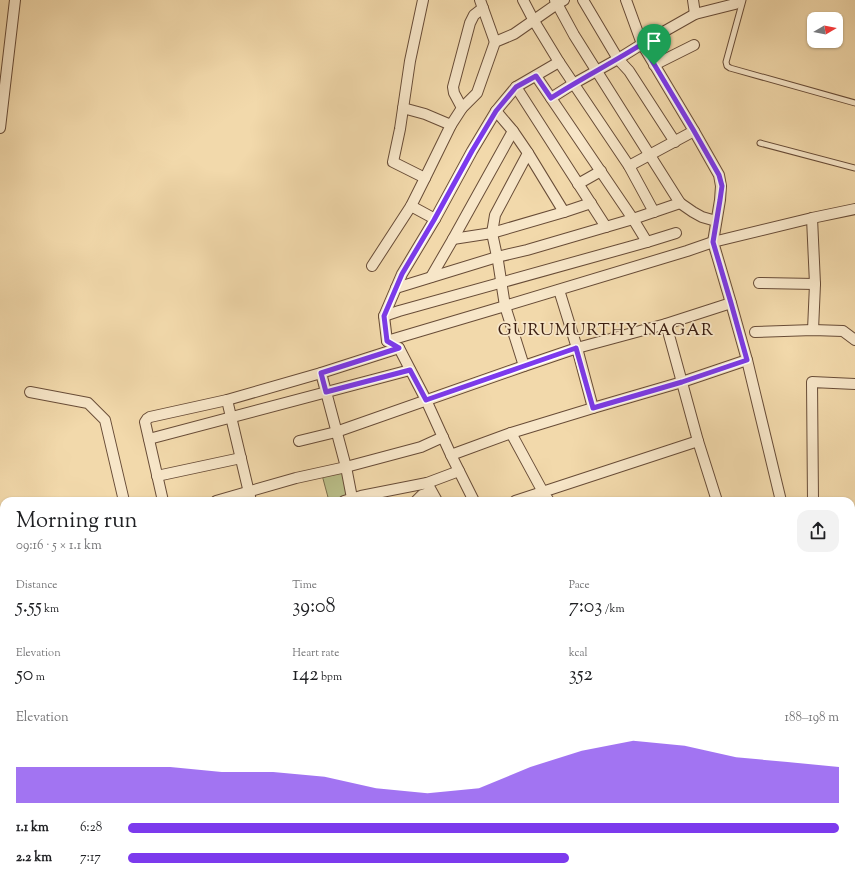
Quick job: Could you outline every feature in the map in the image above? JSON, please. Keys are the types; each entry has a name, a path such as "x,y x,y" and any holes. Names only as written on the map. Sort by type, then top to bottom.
{"street":[{"path":"0,128 15,0"},
{"path":"423,0 410,61 400,129 393,162 425,178"},
{"path":"523,0 534,21 573,84 629,166 654,212"},
{"path":"583,0 618,59 629,71 675,142"},
{"path":"626,0 642,44 719,175 722,186 713,242 747,360 780,497"},
{"path":"693,0 695,14"},
{"path":"551,98 596,70 618,59 695,14 735,4 736,0"},
{"path":"495,42 514,34 534,21 559,1 574,35 680,203 702,217 716,221"},
{"path":"372,266 411,206 451,125 462,108 477,93 495,42 482,4"},
{"path":"462,108 454,93 453,87 470,23 482,4"},
{"path":"654,65 694,45"},
{"path":"387,341 384,316 402,274 496,111 516,87 559,62"},
{"path":"536,76 601,171 647,242"},
{"path":"516,87 606,227"},
{"path":"403,108 425,114 451,125"},
{"path":"496,111 513,131 528,153 564,212"},
{"path":"431,277 513,131"},
{"path":"629,166 694,131"},
{"path":"524,366 505,306 502,282 492,233 495,215 528,153"},
{"path":"578,184 601,171"},
{"path":"453,239 492,233 591,203"},
{"path":"396,288 497,257 527,250 633,219 680,203"},
{"path":"411,206 434,220"},
{"path":"387,341 713,242 855,209"},
{"path":"812,218 815,284 813,330"},
{"path":"384,316 676,233"},
{"path":"759,283 815,284"},
{"path":"559,290 593,408"},
{"path":"298,441 336,432 576,348 666,324 731,303"},
{"path":"666,324 698,441 716,497"},
{"path":"756,332 813,330 843,331 855,340"},
{"path":"387,341 399,348 426,400 472,497"},
{"path":"162,497 145,422 147,419 227,400 321,373 399,348"},
{"path":"451,455 511,433 682,382 747,360"},
{"path":"149,439 410,370"},
{"path":"321,373 354,497"},
{"path":"813,497 812,382 855,384"},
{"path":"30,392 88,403 105,420 123,497"},
{"path":"227,400 250,496 296,478 346,467 421,446 443,437"},
{"path":"511,433 546,497"},
{"path":"527,497 698,441"},
{"path":"157,476 241,458"},
{"path":"367,497 429,487 459,471"},
{"path":"420,497 429,487"},
{"path":"429,487 435,497"}],"lane":[{"path":"743,0 726,62 727,66 855,103"},
{"path":"760,143 855,168"}],"green space":[{"path":"342,471 348,496 328,497 322,475"}],"district":[{"name":"GURUMURTHY NAGAR","path":"606,329"}],"route":[{"path":"642,44 654,65 719,175 722,186 713,242 747,360 682,382 593,408 576,348 426,400 410,370 326,392 321,373 399,348 387,341 384,316 402,274 496,111 516,87 536,76 551,98 642,44"}]}
